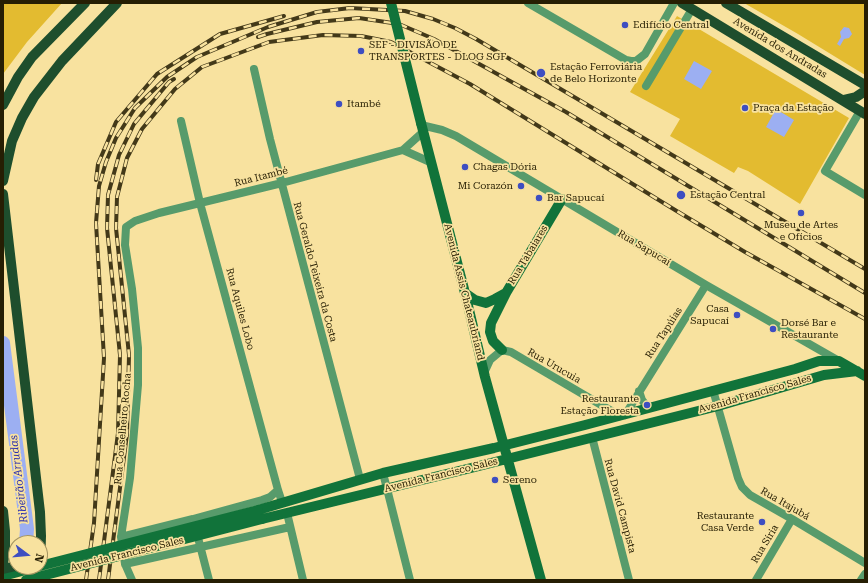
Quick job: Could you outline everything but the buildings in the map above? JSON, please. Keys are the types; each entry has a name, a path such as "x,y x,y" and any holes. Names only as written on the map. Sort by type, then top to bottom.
{"main road":[{"path":"3,105 18,76 32,57 85,3"},
{"path":"3,181 12,141 22,118 34,97 62,61 117,3"},
{"name":"Avenida dos Andradas","path":"682,3 862,112"},
{"name":"Avenida dos Andradas","path":"726,3 865,86"},
{"path":"843,100 856,97 865,91"},
{"path":"3,194 6,246 31,428 40,512 40,535"},
{"path":"3,511 5,531 4,553 8,566"}],"street":[{"name":"Avenida Assis Chateaubriand","path":"391,3 484,373 541,580"},
{"path":"528,3 631,62 636,61 644,54 674,3"},
{"path":"646,86 692,9"},
{"name":"Rua Geraldo Teixeira da Costa","path":"254,69 282,183 360,479"},
{"path":"862,112 825,171 865,195"},
{"name":"Rua Aquiles Lobo","path":"181,121 200,203 282,502"},
{"name":"Rua Itambé","path":"126,227 135,221 159,213 282,183 403,150 421,127"},
{"name":"Rua Sapucaí","path":"421,127 442,130 456,136 706,285 861,373"},
{"path":"403,150 430,162"},
{"name":"Rua Tabaiares","path":"465,293 475,300 486,303 506,293 562,199"},
{"name":"Rua Conselheiro Rocha","path":"126,227 125,245 132,289 138,348 138,385 130,478 121,538 125,564 132,580"},
{"name":"Rua Tapúias","path":"623,415 706,285"},
{"path":"484,373 490,360 502,350 493,341 490,332 491,323 506,293"},
{"name":"Rua Urucuia","path":"502,350 511,352 623,415"},
{"name":"Avenida Francisco Sales","path":"26,580 260,514 282,502 360,479 623,415 820,361 839,360"},
{"name":"Avenida Francisco Sales","path":"48,562 260,514 287,513 387,489 718,406 824,375 861,373"},
{"name":"Rua Itajubá","path":"714,390 738,478 742,487 750,495 865,563"},
{"path":"639,391 642,400 648,408"},
{"name":"Rua David Campista","path":"592,438 629,580"},
{"path":"383,473 410,580"},
{"name":"Avenida Francisco Sales","path":"121,538 270,497 278,490"},
{"path":"287,513 303,580"},
{"path":"193,519 209,580"},
{"name":"Rua Síria","path":"756,580 792,519"},
{"name":"Avenida Francisco Sales","path":"125,564 290,527"},
{"path":"861,580 865,574"}],"shaded area":[{"path":"3,3 62,3 27,42 3,74"},
{"path":"744,3 865,3 865,75 798,34"},
{"name":"Praça da Estação","path":"677,16 849,118 800,204 748,171 738,167 734,173 670,136 680,119 630,92"}],"water":[{"path":"844,27 849,28 852,34 849,38 844,39 840,46 837,44 841,37 840,32"},
{"path":"694,61 712,71 701,89 684,79"},
{"path":"776,109 794,120 784,137 766,127"}],"waterway":[{"name":"Ribeirão Arrudas","path":"3,343 27,535"}],"railway":[{"path":"86,580 94,523 104,358 96,223 99,186 106,162 116,138 135,108 167,77 197,57 268,27 317,12 350,8 405,11 433,19 476,39 865,269"},
{"path":"96,180 98,164 116,122 157,74 220,34 284,16"},
{"path":"258,37 317,22 359,18 399,24 434,39 566,112 865,293"},
{"path":"108,580 127,434 129,355 116,228 117,197 127,158 142,129 175,89 202,67 269,42 323,35 361,36 391,42 470,84 745,252 865,319"},
{"path":"99,580 118,433 120,355 107,228 108,195 119,155 134,124 169,82 174,79"}],"place":[{"name":"Edifício Central","path":"625,25"},
{"name":"SEF - DIVISÃO DE TRANSPORTES - DLOG SGF","path":"361,51"},
{"name":"Estação Ferroviária de Belo Horizonte","path":"541,73"},
{"name":"Itambé","path":"339,104"},
{"name":"Praça da Estação","path":"745,108"},
{"name":"Chagas Dória","path":"465,167"},
{"name":"Mi Corazón","path":"521,186"},
{"name":"Estação Central","path":"681,195"},
{"name":"Bar Sapucaí","path":"539,198"},
{"name":"Museu de Artes e Ofícios","path":"801,213"},
{"name":"Casa Sapucaí","path":"737,315"},
{"name":"Dorsé Bar e Restaurante","path":"773,329"},
{"name":"Restaurante Estação Floresta","path":"647,405"},
{"name":"Sereno","path":"495,480"},
{"name":"Restaurante Casa Verde","path":"762,522"}]}
